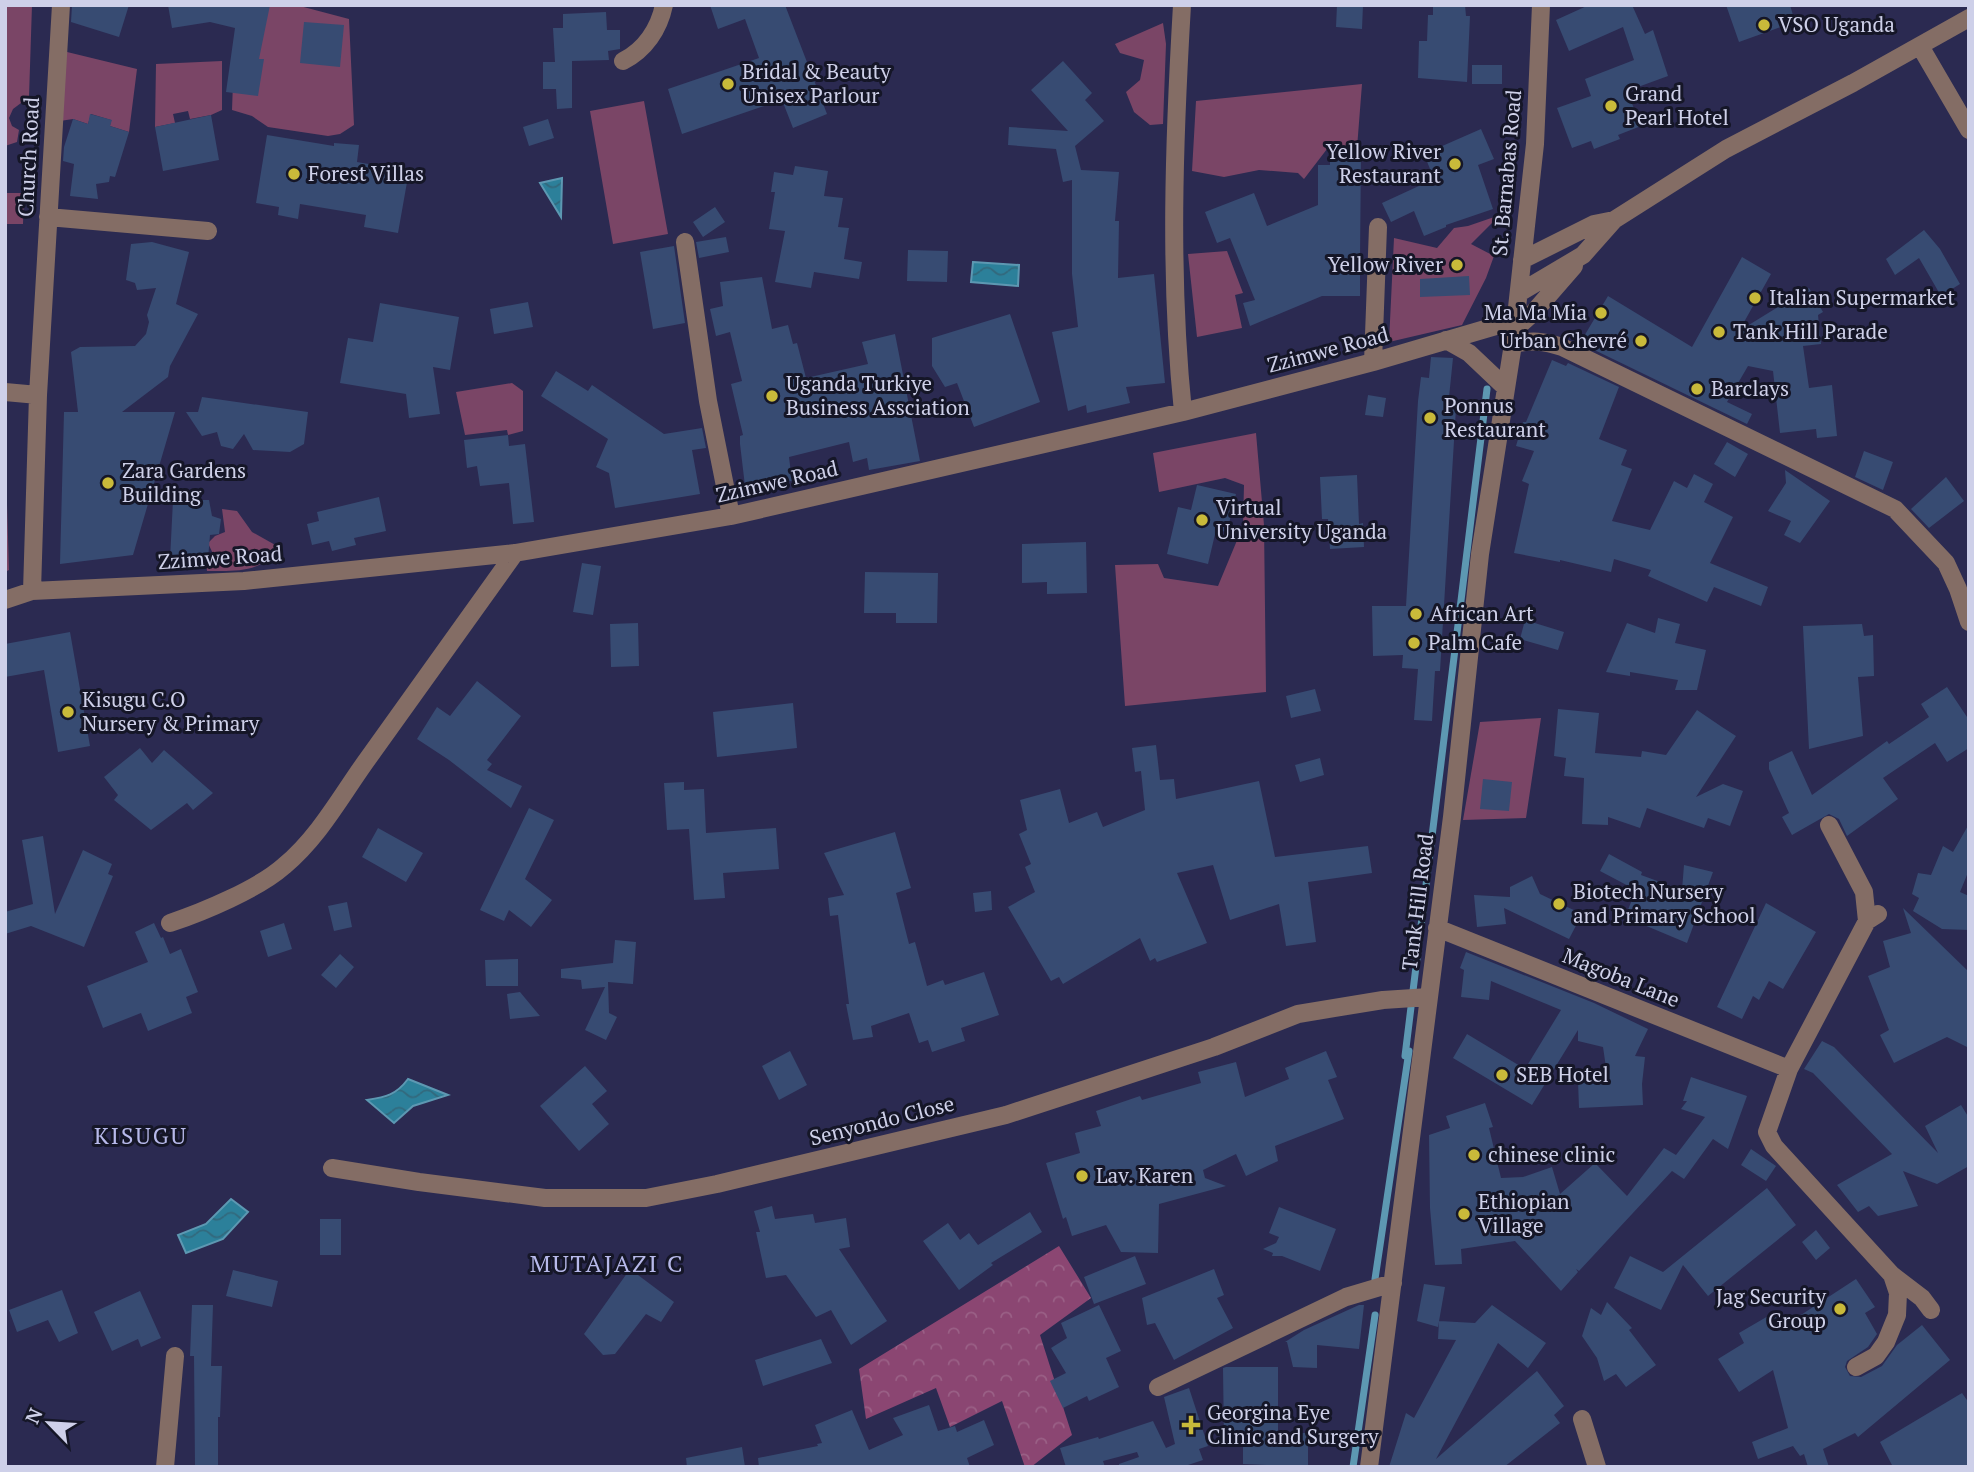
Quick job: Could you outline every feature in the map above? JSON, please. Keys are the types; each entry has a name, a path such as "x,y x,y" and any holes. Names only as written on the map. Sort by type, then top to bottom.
{"street":[{"name":"Church Road","path":"32,591 38,395 61,5"},
{"path":"624,61 645,46 664,5"},
{"path":"1182,5 1174,146 1173,264 1183,412"},
{"name":"St. Barnabas Road","path":"1515,331 1535,144 1541,5"},
{"path":"1969,18 1726,149 1614,220 1515,331 1562,347 1895,509 1946,563 1969,622"},
{"path":"1920,46 1969,130"},
{"path":"48,217 208,231"},
{"path":"1522,260 1594,224 1614,220"},
{"path":"1373,362 1378,228"},
{"path":"685,242 708,401 732,516"},
{"path":"1519,293 1583,255"},
{"name":"Zzimwe Road","path":"5,600 32,591 244,582 515,553 732,516 1183,412 1446,340 1515,331"},
{"name":"Tank Hill Road","path":"1369,1467 1452,817 1479,554 1515,331"},
{"path":"1446,340 1469,353 1506,388"},
{"path":"5,392 38,395"},
{"path":"170,923 211,907 252,886 282,869 301,851 335,808 515,553"},
{"path":"1829,825 1864,892 1872,917 1789,1069 1767,1132 1774,1146 1892,1275 1922,1298 1931,1310"},
{"name":"Magoba Lane","path":"1437,928 1789,1069"},
{"name":"Senyondo Close","path":"332,1168 545,1198 646,1198 717,1184 1006,1115 1214,1047 1298,1014 1383,1000 1429,997"},
{"path":"1856,1367 1876,1356 1886,1342 1897,1315 1898,1293 1892,1275"},
{"path":"1158,1387 1346,1297 1393,1283"},
{"path":"165,1467 175,1356"},
{"path":"1582,1419 1597,1467"}],"shaded area":[{"path":"5,5 32,5 29,97 13,109 9,118 12,126 19,130 17,142 5,146"},
{"path":"246,5 296,5 349,19 354,125 340,134 328,136 268,127 252,116 232,110 234,55"},
{"path":"1163,23 1166,44 1163,124 1150,125 1134,112 1126,92 1140,80 1144,60 1120,53 1115,44"},
{"path":"63,51 137,69 129,132 110,126 111,120 91,114 88,124 73,119 60,121"},
{"path":"222,61 222,110 190,119 188,111 173,114 175,123 155,127 156,64"},
{"path":"1362,84 1357,148 1327,149 1304,179 1298,173 1259,170 1224,177 1192,171 1196,101"},
{"path":"644,101 668,234 613,244 590,111"},
{"path":"5,193 24,193 23,224 5,224"},
{"path":"1500,215 1471,244 1494,256 1462,325 1389,342 1394,238 1437,248 1454,228"},
{"path":"1227,251 1243,293 1235,295 1242,328 1197,337 1188,254"},
{"path":"512,383 523,391 523,431 508,435 507,430 465,435 456,392"},
{"path":"1256,433 1264,525 1266,692 1125,706 1115,565 1158,564 1164,578 1218,586 1243,526 1244,485 1225,478 1159,492 1153,453"},
{"path":"5,437 9,570 5,572"},
{"path":"222,509 237,511 252,532 277,546 264,562 247,569 207,571 206,562 214,556 208,543 225,532"},
{"path":"1541,718 1526,818 1463,820 1480,722"}],"green space":[{"path":"1059,1246 1091,1298 1040,1335 1072,1435 1031,1467 1025,1467 1002,1401 950,1427 936,1388 866,1419 859,1369"}],"water":[{"path":"562,178 561,217 540,183"},
{"path":"973,262 1019,265 1018,286 971,282"},
{"path":"408,1079 448,1095 413,1106 394,1123 367,1100 390,1094"},
{"path":"231,1199 248,1212 223,1239 186,1253 178,1235 206,1224"}],"building":[{"path":"72,5 129,5 119,37 71,22"},
{"path":"168,5 270,5 259,59 264,59 258,96 226,92 235,28 210,22 172,28"},
{"path":"710,5 785,5 827,114 793,128 782,100 682,134 668,89 759,58 745,19 718,29"},
{"path":"1337,5 1363,5 1362,29 1336,27"},
{"path":"1433,5 1465,5 1466,16 1470,16 1467,82 1418,78 1419,41 1427,41 1428,15 1433,15"},
{"path":"1589,5 1632,5 1645,34 1653,30 1668,76 1627,91 1641,126 1618,135 1620,139 1594,149 1591,141 1572,148 1557,108 1591,96 1585,79 1634,60 1623,27 1569,51 1556,20"},
{"path":"1726,5 1790,5 1795,22 1739,42"},
{"path":"606,12 607,30 620,30 620,49 608,51 609,60 572,61 572,108 557,109 556,89 543,89 543,62 555,62 553,28 563,28 563,14"},
{"path":"304,22 344,25 340,67 300,63"},
{"path":"1063,61 1092,93 1085,100 1104,121 1075,146 1081,170 1119,172 1115,221 1119,221 1118,278 1154,274 1165,383 1126,387 1130,403 1087,413 1086,405 1068,411 1052,332 1078,327 1072,274 1072,180 1063,182 1056,149 1008,145 1009,127 1068,131 1031,90"},
{"path":"1472,65 1502,65 1502,84 1472,84"},
{"path":"90,114 112,120 110,126 129,132 115,177 110,176 109,182 96,184 98,199 70,196 74,164 63,161 64,147 73,119 88,124"},
{"path":"211,115 219,160 163,171 155,127"},
{"path":"548,119 554,138 529,146 523,127"},
{"path":"1481,129 1494,159 1478,165 1493,209 1446,225 1424,236 1414,211 1391,222 1382,203 1434,179 1424,154"},
{"path":"267,135 334,146 334,143 359,145 357,162 409,171 398,233 364,227 366,215 300,204 298,219 278,215 279,207 256,203"},
{"path":"1330,151 1361,151 1360,261 1354,264 1360,263 1360,296 1322,296 1250,326 1243,303 1255,300 1230,238 1217,243 1205,212 1254,193 1267,226 1318,205 1318,165 1330,165"},
{"path":"795,166 828,171 824,196 843,198 838,227 849,228 844,259 862,262 859,279 814,272 811,288 775,282 785,231 769,229 775,192 771,192 774,172 793,175"},
{"path":"715,207 725,222 703,237 693,222"},
{"path":"1924,230 1940,249 1960,284 1941,296 1919,258 1895,275 1886,259"},
{"path":"726,237 729,252 699,258 696,242"},
{"path":"152,242 189,252 176,304 198,314 170,366 168,377 122,412 175,412 133,555 60,564 64,412 78,412 71,352 80,347 135,346 146,334 149,322 147,315 156,288 137,290 135,283 126,280 131,244"},
{"path":"674,246 685,323 653,329 640,252"},
{"path":"908,250 948,251 947,282 907,281"},
{"path":"1742,257 1771,274 1739,331 1809,288 1823,312 1818,315 1821,344 1803,346 1809,388 1832,385 1837,436 1817,438 1816,429 1780,433 1773,371 1748,366 1727,402 1752,414 1747,424 1580,343 1608,296 1692,347"},
{"path":"1469,276 1470,295 1420,297 1420,279"},
{"path":"762,277 772,329 788,325 793,344 797,343 806,378 868,364 862,342 895,334 920,461 869,470 867,458 853,462 849,442 789,457 792,481 745,486 740,444 740,436 743,435 731,384 742,381 730,332 716,336 710,309 723,306 720,282"},
{"path":"528,302 533,327 494,334 490,309"},
{"path":"380,303 459,317 450,370 433,367 440,414 409,418 406,394 340,383 348,338 373,342"},
{"path":"1010,314 1040,402 974,427 957,383 945,387 932,366 932,338"},
{"path":"1431,357 1453,358 1448,407 1456,408 1440,671 1435,671 1432,721 1414,720 1418,669 1402,668 1403,655 1373,656 1372,606 1406,606 1418,401 1421,377 1429,378"},
{"path":"1552,360 1566,366 1568,363 1619,387 1599,439 1627,450 1621,465 1632,469 1612,521 1650,530 1674,481 1687,488 1694,474 1713,484 1704,502 1733,517 1710,563 1768,587 1761,606 1714,587 1707,602 1648,576 1651,570 1614,559 1611,572 1514,553 1529,484 1522,481 1534,451 1516,446 1523,422 1526,422"},
{"path":"556,371 588,391 592,385 664,434 702,428 706,448 692,450 700,494 615,508 609,473 596,467 608,439 541,396"},
{"path":"1368,395 1386,398 1383,417 1365,415"},
{"path":"202,397 308,412 304,444 290,452 253,450 244,434 233,449 221,446 217,432 202,436 186,412 198,412"},
{"path":"508,435 509,446 525,444 534,522 513,524 509,483 480,486 477,466 467,468 464,440"},
{"path":"1727,442 1748,454 1735,477 1714,464"},
{"path":"1864,451 1893,462 1883,490 1855,477"},
{"path":"1785,470 1830,501 1800,543 1784,535 1791,521 1768,511 1786,483"},
{"path":"1357,475 1359,524 1363,523 1364,547 1330,549 1328,519 1322,519 1320,477"},
{"path":"1946,477 1964,501 1929,528 1911,509"},
{"name":"Virtual University Uganda","path":"1197,485 1236,494 1227,532 1216,530 1208,564 1167,554 1178,507 1191,510"},
{"path":"379,497 386,531 354,538 356,545 332,551 329,541 312,545 307,524 319,521 317,512"},
{"path":"173,500 209,500 212,516 221,519 219,534 210,535 208,559 195,564 170,560"},
{"path":"1086,542 1087,593 1047,594 1047,582 1022,583 1022,544"},
{"path":"582,563 601,566 593,615 573,612"},
{"path":"865,572 938,573 937,623 896,623 896,613 864,613"},
{"path":"1658,618 1680,624 1675,643 1706,650 1697,690 1675,690 1678,680 1630,672 1630,676 1606,672 1627,623 1655,633"},
{"path":"1525,620 1564,632 1558,650 1520,639"},
{"path":"638,623 639,666 611,667 610,624"},
{"path":"1862,624 1864,636 1873,635 1874,676 1858,677 1863,736 1809,749 1803,626"},
{"name":"Kisugu C.O Nursery & Primary","path":"70,632 90,746 58,752 44,670 5,677 5,644"},
{"path":"477,681 521,716 487,760 492,764 487,770 522,786 511,808 417,739 437,707 450,716"},
{"path":"1947,687 1969,720 1969,748 1947,762 1935,743 1883,778 1898,799 1847,836 1839,819 1829,814 1792,835 1782,817 1789,813 1769,769 1769,762 1792,751 1812,795 1887,741 1889,744 1929,717 1921,704"},
{"path":"1315,689 1321,711 1291,718 1286,696"},
{"path":"793,703 797,748 717,757 713,712"},
{"path":"1558,709 1599,713 1595,753 1641,757 1642,751 1666,755 1697,710 1736,736 1696,797 1723,784 1743,791 1730,826 1708,818 1704,828 1647,808 1640,828 1608,817 1608,825 1582,824 1584,778 1564,776 1566,758 1554,756"},
{"path":"1156,745 1160,780 1174,779 1176,799 1259,781 1275,857 1368,846 1372,873 1308,882 1316,942 1286,946 1279,904 1230,920 1213,865 1177,873 1207,943 1157,962 1155,958 1150,961 1140,938 1063,984 1059,977 1051,981 1008,907 1035,892 1025,867 1031,864 1019,834 1027,830 1020,800 1060,789 1069,823 1097,812 1103,827 1145,810 1141,771 1135,772 1132,748"},
{"path":"140,748 152,763 164,750 213,793 193,810 187,803 151,830 114,800 118,795 104,777"},
{"path":"1320,758 1324,775 1300,782 1295,765"},
{"path":"1483,779 1512,782 1509,811 1480,809"},
{"path":"684,782 684,790 704,789 706,833 776,828 779,869 723,873 725,898 694,900 689,829 667,830 664,783"},
{"path":"529,808 554,820 525,879 552,900 531,927 509,910 504,921 480,910"},
{"path":"1969,824 1969,870 1960,892 1969,896 1969,930 1942,929 1913,911 1919,898 1912,894 1918,873 1931,875 1943,846 1953,852"},
{"path":"378,828 423,853 406,882 362,857"},
{"path":"895,832 911,888 896,893 909,944 915,942 927,986 943,980 945,985 984,972 999,1015 961,1028 965,1041 932,1052 928,1040 919,1043 909,1013 871,1026 873,1037 853,1040 846,1004 849,1004 838,915 830,916 828,898 844,895 824,853"},
{"path":"43,836 55,914 83,850 112,864 108,874 113,876 84,947 31,926 5,934 5,912 33,904 22,840"},
{"path":"1609,854 1642,872 1641,875 1682,890 1684,865 1713,872 1687,943 1625,917 1636,890 1600,871"},
{"path":"1532,876 1540,894 1582,914 1569,939 1504,908 1506,924 1477,927 1474,895 1510,897 1510,887"},
{"path":"991,891 992,910 975,912 973,893"},
{"path":"347,902 352,927 334,931 328,906"},
{"path":"1766,903 1816,932 1783,989 1769,981 1759,1000 1753,996 1742,1019 1717,1007"},
{"path":"1903,908 1969,972 1969,1048 1947,1037 1894,1063 1880,1035 1889,1030 1868,976 1890,967 1883,941 1911,933"},
{"path":"154,923 170,954 181,949 198,992 186,997 192,1013 148,1031 141,1013 103,1028 87,986 148,962 135,932"},
{"path":"284,923 292,949 268,957 260,931"},
{"path":"615,940 636,942 633,984 608,982 609,1013 617,1017 606,1040 585,1030 605,987 582,989 581,980 561,978 561,969 613,963"},
{"path":"1466,952 1594,1003 1648,1029 1635,1056 1645,1057 1643,1105 1579,1108 1578,1081 1608,1081 1603,1047 1578,1041 1578,1030 1532,1105 1453,1058 1467,1034 1525,1069 1561,1010 1491,981 1489,1000 1461,997 1464,970 1460,968"},
{"path":"340,954 354,967 336,988 321,975"},
{"path":"518,959 518,986 486,986 485,960"},
{"path":"520,992 540,1016 510,1019 507,994"},
{"path":"1822,1041 1834,1047 1938,1153 1925,1126 1961,1105 1969,1118 1969,1166 1937,1184 1903,1171 1918,1206 1878,1216 1869,1206 1858,1212 1837,1185 1892,1154 1813,1073 1804,1069"},
{"path":"790,1051 807,1085 779,1100 762,1066"},
{"path":"1326,1051 1337,1077 1328,1080 1344,1119 1275,1146 1278,1161 1246,1176 1236,1154 1203,1170 1205,1178 1226,1186 1159,1204 1158,1253 1121,1252 1106,1225 1072,1236 1066,1217 1063,1219 1046,1163 1080,1153 1075,1133 1101,1126 1096,1111 1140,1096 1142,1100 1201,1083 1198,1072 1236,1062 1245,1097 1289,1079 1285,1068"},
{"path":"585,1066 607,1091 592,1104 609,1124 579,1151 540,1106"},
{"path":"1691,1077 1747,1096 1728,1149 1713,1139 1684,1179 1672,1171 1579,1271 1576,1269 1578,1272 1561,1291 1515,1241 1461,1249 1462,1264 1435,1265 1430,1208 1429,1135 1450,1128 1446,1116 1485,1103 1493,1127 1489,1128 1501,1178 1523,1177 1552,1167 1560,1194 1595,1163 1627,1196 1664,1148 1676,1155 1705,1117 1681,1109 1687,1101 1683,1101"},
{"path":"1751,1149 1776,1166 1766,1181 1741,1165"},
{"path":"1767,1188 1796,1225 1708,1296 1683,1265 1661,1310 1614,1288 1630,1256 1663,1272"},
{"path":"772,1206 775,1219 813,1214 815,1223 846,1218 850,1247 839,1249 887,1321 851,1345 831,1310 816,1317 786,1275 766,1278 756,1232 760,1232 754,1211"},
{"path":"1279,1207 1336,1229 1320,1271 1282,1256 1272,1256 1273,1253 1263,1249 1276,1243 1279,1237 1269,1233"},
{"path":"1030,1212 1042,1232 991,1263 993,1265 959,1290 923,1241 948,1223 960,1240 969,1233 978,1245"},
{"path":"320,1219 341,1219 341,1255 320,1255"},
{"path":"1816,1230 1830,1248 1816,1260 1802,1242"},
{"path":"1135,1256 1146,1284 1094,1304 1084,1277"},
{"path":"630,1269 674,1302 661,1322 646,1314 615,1354 603,1355 584,1334"},
{"path":"1214,1269 1224,1295 1217,1298 1233,1328 1174,1360 1155,1323 1147,1325 1142,1298"},
{"path":"233,1270 278,1281 272,1307 226,1296"},
{"path":"1856,1279 1875,1307 1865,1313 1877,1334 1868,1347 1847,1361 1845,1367 1850,1376 1861,1377 1882,1366 1897,1345 1922,1325 1950,1360 1858,1437 1855,1433 1823,1449 1829,1467 1808,1467 1804,1454 1800,1456 1793,1446 1758,1459 1752,1442 1788,1428 1773,1370 1739,1392 1718,1359 1744,1343 1739,1333 1775,1312 1784,1326"},
{"path":"1424,1284 1445,1287 1438,1327 1417,1321"},
{"path":"62,1290 78,1333 59,1342 48,1320 17,1332 9,1310"},
{"path":"140,1291 161,1338 141,1347 138,1339 112,1351 94,1312"},
{"path":"1607,1302 1632,1328 1629,1330 1656,1365 1626,1387 1616,1374 1604,1381 1597,1358 1582,1336 1591,1308 1601,1315"},
{"path":"192,1305 213,1305 211,1366 222,1366 218,1467 195,1467 194,1356 190,1356"},
{"path":"1099,1305 1121,1351 1106,1358 1119,1387 1089,1401 1087,1396 1063,1408 1050,1381 1066,1373 1051,1348 1067,1338 1061,1323"},
{"path":"1364,1305 1359,1349 1317,1345 1317,1368 1293,1367 1285,1342 1304,1330"},
{"path":"1492,1305 1546,1343 1528,1368 1498,1343 1436,1459 1537,1371 1564,1406 1554,1415 1560,1423 1504,1467 1389,1467 1406,1413 1414,1418 1456,1340 1438,1339 1439,1321 1475,1323"},
{"path":"821,1339 832,1363 763,1386 755,1360"},
{"path":"1278,1367 1278,1433 1308,1433 1308,1467 1243,1464 1243,1435 1224,1441 1223,1368"},
{"path":"1189,1388 1208,1446 1199,1449 1203,1460 1182,1467 1119,1467 1119,1464 1139,1457 1137,1452 1103,1461 1105,1467 1066,1467 1060,1448 1098,1437 1099,1439 1153,1421 1166,1448 1175,1444 1164,1397"},
{"path":"1962,1393 1969,1403 1969,1467 1893,1467 1880,1442"},
{"path":"929,1405 938,1431 955,1426 957,1432 984,1420 994,1445 967,1458 970,1467 759,1467 758,1458 818,1446 817,1444 822,1443 815,1425 852,1410 869,1450 903,1435 893,1418"},
{"path":"742,1447 745,1467 687,1467 686,1458"}],"waterway":[{"path":"1405,1056 1487,389"},
{"path":"1375,1279 1409,1051"},
{"path":"1353,1467 1375,1315"}],"place":[{"name":"VSO Uganda","path":"1764,25"},
{"name":"Bridal & Beauty Unisex Parlour","path":"728,84"},
{"name":"Grand Pearl Hotel","path":"1611,106"},
{"name":"Yellow River Restaurant","path":"1455,164"},
{"name":"Forest Villas","path":"294,174"},
{"name":"Yellow River","path":"1457,265"},
{"name":"Italian Supermarket","path":"1755,298"},
{"name":"Ma Ma Mia","path":"1601,313"},
{"name":"Tank Hill Parade","path":"1719,332"},
{"name":"Urban Chevré","path":"1641,341"},
{"name":"Barclays","path":"1697,389"},
{"name":"Uganda Turkiye Business Assciation","path":"772,396"},
{"name":"Ponnus Restaurant","path":"1430,418"},
{"name":"Zara Gardens Building","path":"108,483"},
{"name":"Virtual University Uganda","path":"1202,520"},
{"name":"African Art","path":"1416,614"},
{"name":"Palm Cafe","path":"1414,643"},
{"name":"Kisugu C.O Nursery & Primary","path":"68,712"},
{"name":"Biotech Nursery and Primary School","path":"1559,904"},
{"name":"SEB Hotel","path":"1502,1075"},
{"name":"chinese clinic","path":"1474,1155"},
{"name":"Lav. Karen","path":"1082,1176"},
{"name":"Ethiopian Village","path":"1464,1214"},
{"name":"Jag Security Group","path":"1840,1309"},
{"name":"Georgina Eye Clinic and Surgery","path":"1191,1425"}],"district":[{"name":"KISUGU","path":"141,1136"},
{"name":"MUTAJAZI C","path":"607,1264"}]}
